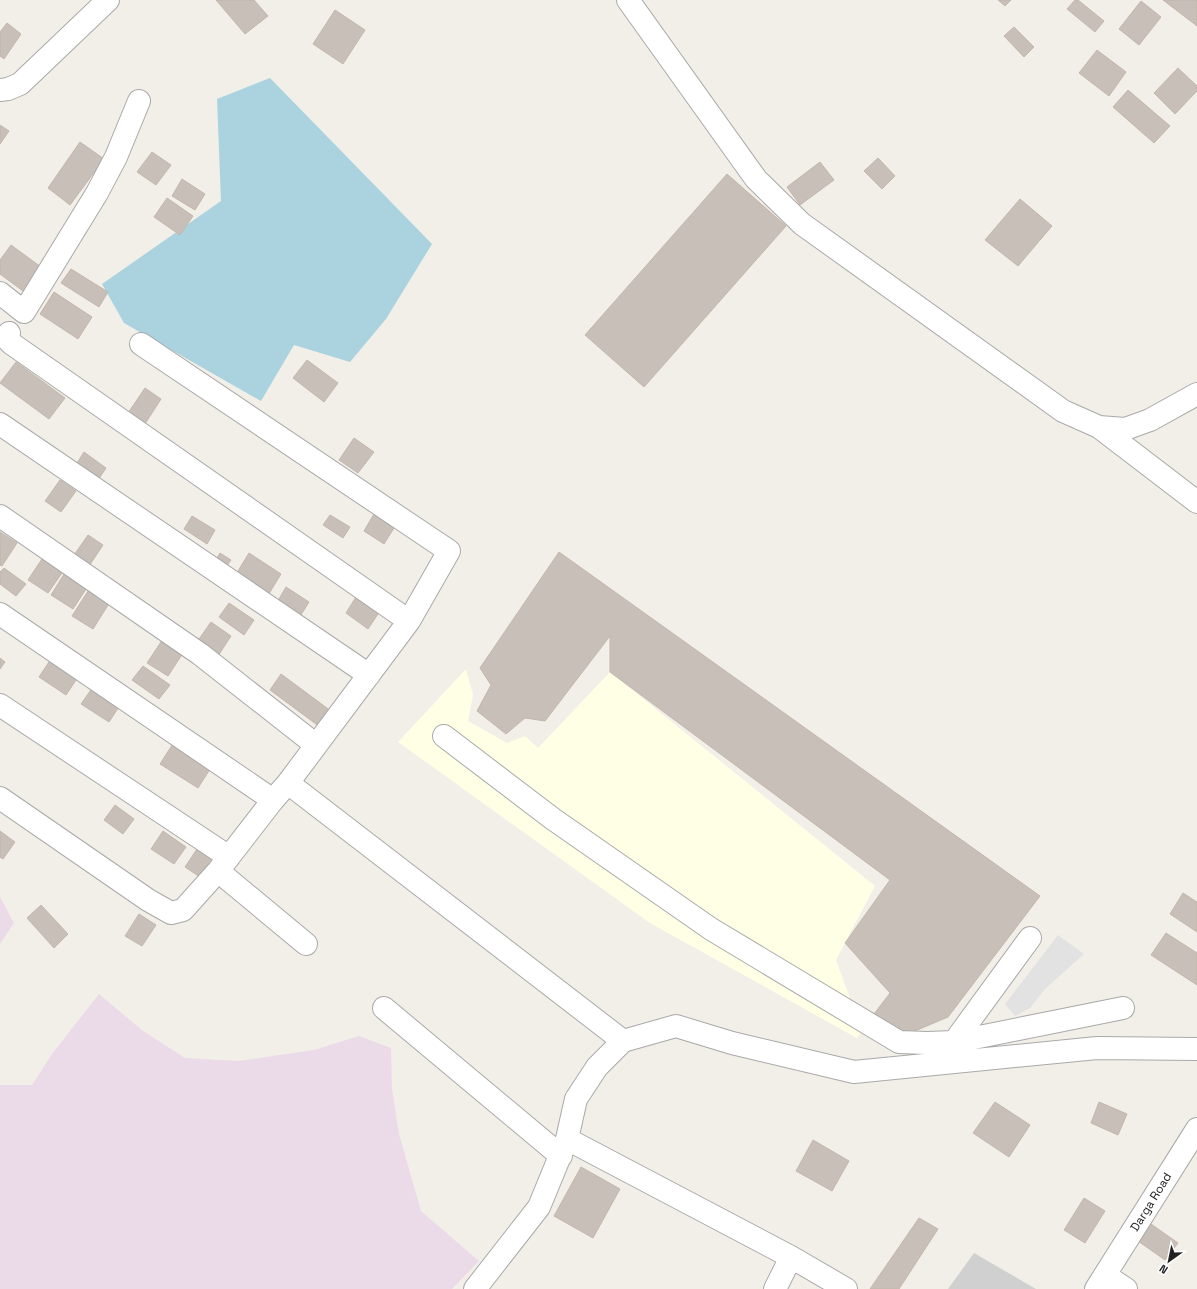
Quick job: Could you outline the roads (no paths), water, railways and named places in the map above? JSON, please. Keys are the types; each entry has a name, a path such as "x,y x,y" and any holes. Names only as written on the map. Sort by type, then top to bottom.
{"street":[{"path":"0,90 8,89 20,84 108,0"},
{"path":"628,0 756,179 802,224 1063,411 1099,427 1197,502"},
{"path":"139,101 116,157 97,193 24,312 5,339 409,621"},
{"path":"0,294 24,312"},
{"path":"0,798 148,900 171,913 183,910 223,864 288,783 369,675 409,621 449,551 141,344"},
{"path":"1099,427 1125,429 1150,420 1197,394"},
{"path":"0,424 369,675"},
{"path":"0,516 200,654 316,745"},
{"path":"0,614 273,800"},
{"path":"0,705 223,864 306,944"},
{"path":"444,736 554,819 711,929 899,1042 927,1043 954,1052 1097,1048 1197,1049"},
{"path":"288,783 623,1041"},
{"path":"954,1052 1030,938"},
{"path":"384,1008 564,1148 791,1257 846,1289"},
{"path":"475,1289 539,1208 564,1148 576,1099 597,1067 623,1041 676,1026 732,1043 854,1072 954,1052 1123,1008"},
{"name":"Darga Road","path":"1100,1282 1197,1129"},
{"path":"775,1289 791,1257"},
{"path":"1100,1282 1126,1289"}],"water":[{"path":"270,78 432,244 386,319 350,362 294,345 261,401 124,323 102,284 221,201 217,99"}]}
